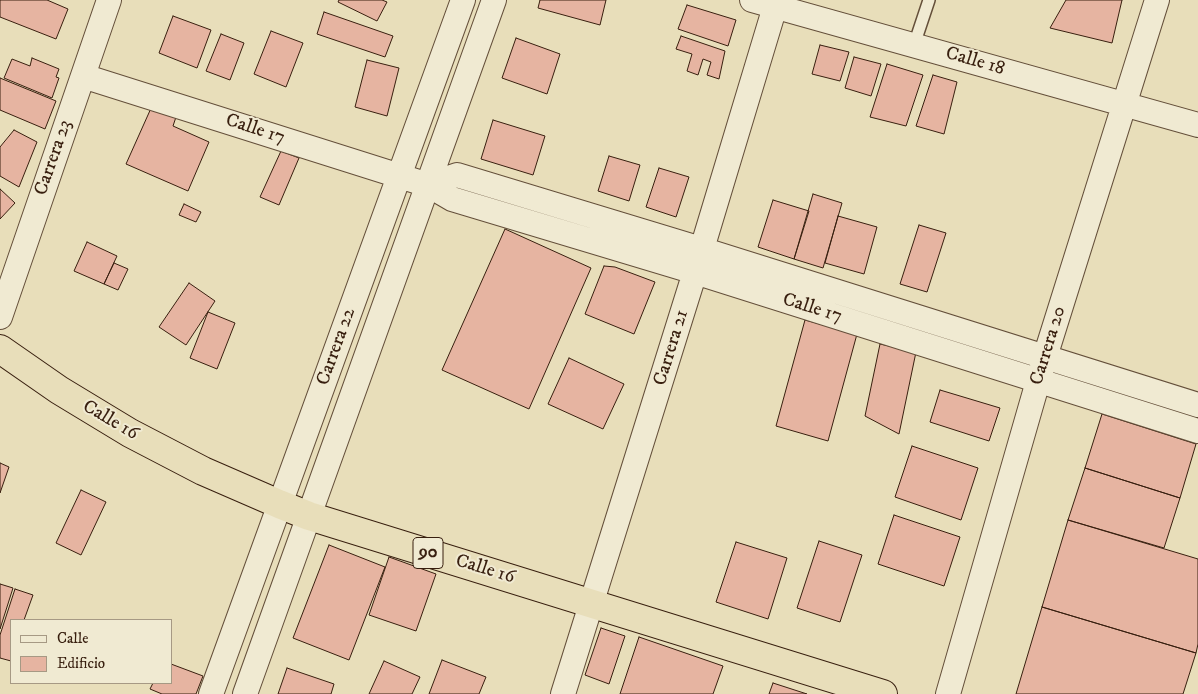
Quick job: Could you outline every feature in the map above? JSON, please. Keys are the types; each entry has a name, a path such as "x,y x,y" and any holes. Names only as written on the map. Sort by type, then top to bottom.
{"highway":[{"name":"Calle 16","path":"0,349 59,390 130,433 203,471 309,516 883,694"}],"street":[{"name":"Carrera 23","path":"0,317 109,0"},
{"name":"Carrera 22","path":"211,694 463,0"},
{"name":"Carrera 22","path":"245,694 494,0"},
{"name":"Carrera 20","path":"948,694 1044,357 1157,0"},
{"name":"Calle 18","path":"768,2 1198,125"},
{"name":"Carrera 21","path":"563,694 593,604 695,272 768,2"},
{"name":"Calle 17","path":"83,76 428,185 452,199 695,272 1198,431"},
{"name":"Calle 17","path":"428,185 457,175 701,249 1198,405"}],"lane":[{"path":"914,45 929,0"}],"building":[{"path":"0,0 47,0 68,9 56,39 0,17"},
{"path":"339,0 382,0 387,2 377,21 338,2"},
{"path":"540,0 606,0 600,25 538,8"},
{"path":"1066,0 1122,0 1112,43 1050,28"},
{"path":"687,5 736,20 728,46 678,29"},
{"path":"324,12 393,36 385,57 317,34"},
{"path":"173,16 211,30 197,68 159,53"},
{"path":"271,31 303,43 286,87 254,74"},
{"path":"221,34 244,43 230,80 206,71"},
{"path":"681,36 725,51 719,79 707,75 711,62 703,59 698,75 687,71 692,54 676,49"},
{"path":"516,38 560,54 547,94 502,78"},
{"path":"820,45 849,52 840,81 812,74"},
{"path":"854,57 881,64 871,96 845,88"},
{"path":"32,58 59,69 56,77 59,78 52,98 4,78 12,59 30,66"},
{"path":"367,60 399,68 387,116 355,107"},
{"path":"887,64 923,75 906,126 870,117"},
{"path":"933,75 957,82 944,134 916,126"},
{"path":"0,78 56,101 45,129 0,110"},
{"path":"152,106 176,117 173,126 209,142 188,191 126,164"},
{"path":"493,120 545,136 533,175 481,159"},
{"path":"14,130 37,142 19,187 0,176 0,147"},
{"path":"281,151 299,158 279,205 260,197"},
{"path":"609,156 640,165 629,201 598,191"},
{"path":"659,168 689,177 676,217 646,207"},
{"path":"0,189 15,203 0,219"},
{"path":"813,194 842,203 823,268 794,259"},
{"path":"773,200 809,211 794,259 758,247"},
{"path":"184,204 201,212 196,222 179,215"},
{"path":"838,216 877,227 864,274 825,263"},
{"path":"919,225 946,233 927,292 900,284"},
{"path":"505,229 591,268 529,409 442,370"},
{"path":"87,242 117,256 104,284 74,271"},
{"path":"114,263 128,269 118,290 104,284"},
{"path":"604,266 615,267 655,282 634,334 585,314"},
{"path":"189,283 215,301 186,345 159,327"},
{"path":"208,312 235,323 217,369 190,358"},
{"path":"805,320 857,334 828,441 776,426"},
{"path":"880,344 916,352 899,434 865,416"},
{"path":"569,358 624,384 603,429 548,404"},
{"path":"940,390 1000,408 989,441 930,422"},
{"path":"1102,414 1196,444 1180,498 1085,468"},
{"path":"912,446 978,468 961,520 895,497"},
{"path":"0,463 9,467 0,493"},
{"path":"1085,468 1180,498 1164,548 1068,520"},
{"path":"81,490 106,502 81,555 56,543"},
{"path":"894,515 960,537 944,586 878,564"},
{"path":"1068,520 1198,559 1198,644 1196,653 1042,607"},
{"path":"819,541 862,555 840,622 797,608"},
{"path":"736,542 787,558 768,619 716,602"},
{"path":"329,545 385,567 349,660 293,638"},
{"path":"389,557 436,574 416,631 369,615"},
{"path":"0,584 13,588 0,629"},
{"path":"15,589 33,595 24,619 10,619 10,661 0,658 0,635"},
{"path":"1042,607 1196,653 1183,694 1016,694"},
{"path":"601,628 625,636 609,684 585,675"},
{"path":"639,637 723,666 713,694 620,694"},
{"path":"442,660 486,677 479,694 429,694"},
{"path":"384,661 420,677 412,694 369,694"},
{"path":"172,664 203,676 196,694 162,694 150,689 152,684 172,684"},
{"path":"287,668 334,684 331,694 278,694"},
{"path":"773,683 807,694 769,694"}]}
